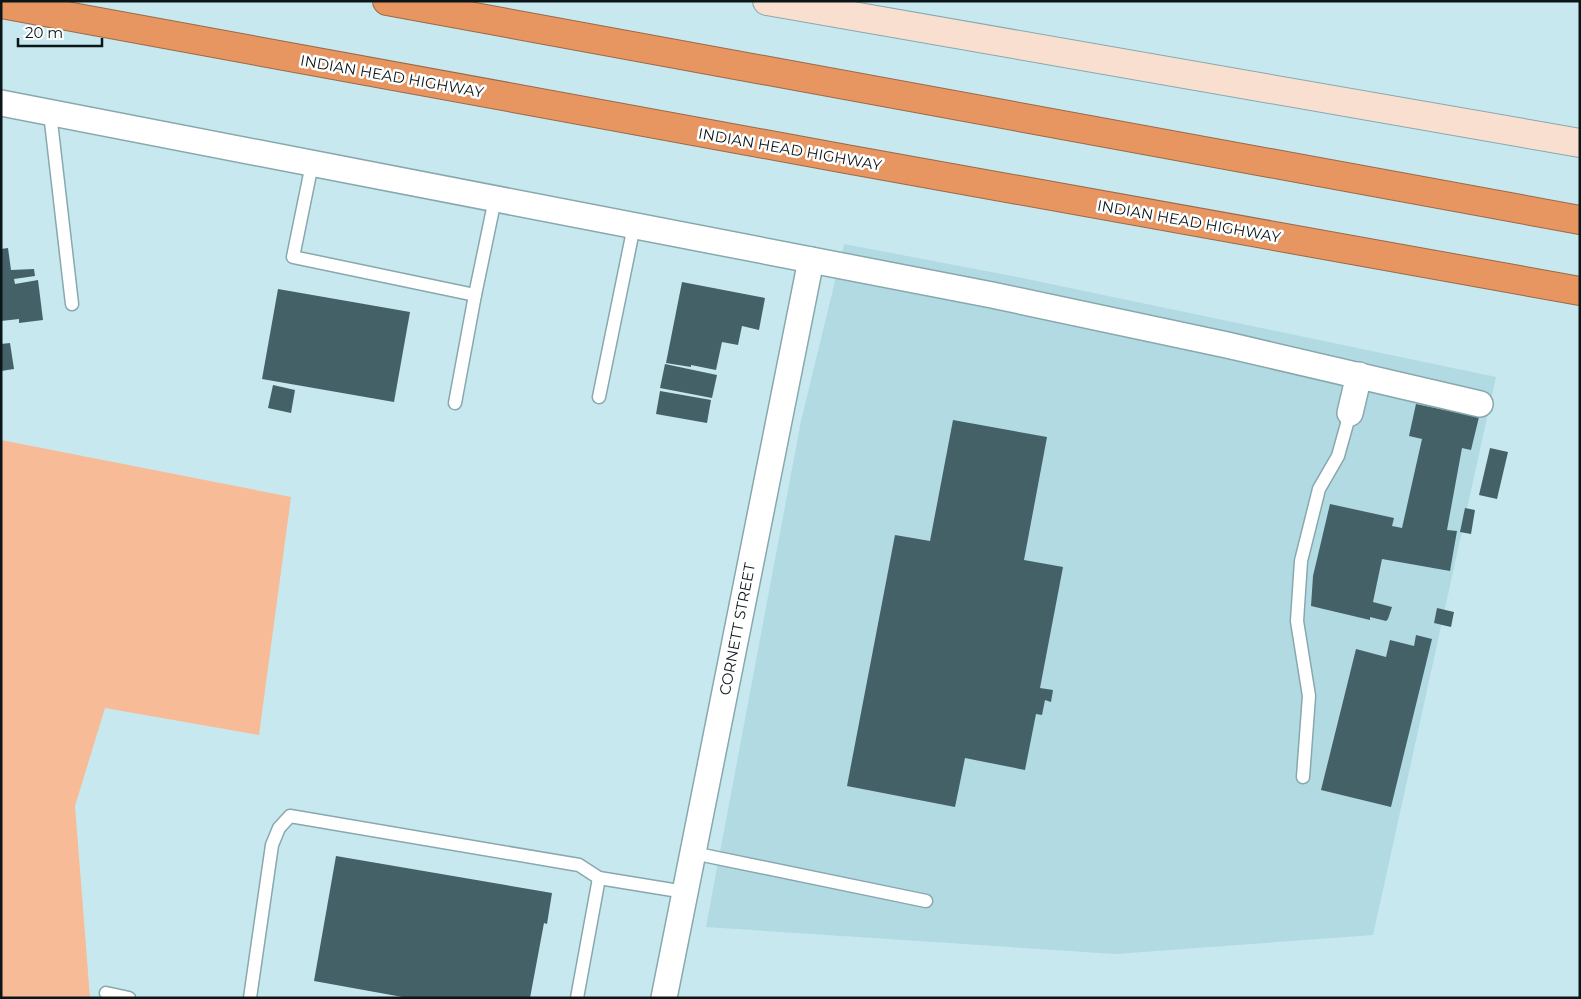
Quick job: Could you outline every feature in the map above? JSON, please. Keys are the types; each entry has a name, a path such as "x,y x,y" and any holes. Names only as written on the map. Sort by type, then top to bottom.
{"highway":[{"path":"387,1 1580,220"},
{"name":"INDIAN HEAD HIGHWAY","path":"1,4 856,161 1580,291"}],"street":[{"path":"766,1 1580,143"},
{"path":"1,103 992,295 1480,404"},
{"name":"CORNETT STREET","path":"664,998 811,260"},
{"path":"1350,413 1359,376"}],"lane":[{"path":"50,113 72,304"},
{"path":"312,164 293,257 475,295"},
{"path":"455,403 495,199"},
{"path":"599,397 634,226"},
{"path":"1303,777 1309,696 1297,621 1301,561 1319,489 1338,456 1350,413"},
{"path":"250,998 272,845 279,828 290,816 578,865 599,878 685,892"},
{"path":"693,853 926,901"},
{"path":"577,998 599,878"},
{"path":"106,993 129,998"}],"shaded area":[{"path":"844,244 1012,276 1496,377 1373,935 1115,954 706,927 801,421"},
{"path":"1,440 291,497 259,735 105,708 75,806 90,998 1,998"}],"building":[{"path":"8,248 11,270 34,269 35,276 14,279 15,284 38,280 43,320 19,323 19,319 1,321 1,249"},
{"path":"682,282 765,298 759,330 742,326 738,345 722,342 716,370 666,363"},
{"path":"278,289 410,312 394,402 262,379"},
{"path":"10,343 14,369 1,371 1,344"},
{"path":"665,364 717,375 712,398 660,388"},
{"path":"273,385 295,390 291,413 268,408"},
{"path":"660,391 711,400 707,423 656,414"},
{"path":"1416,404 1479,417 1471,450 1462,448 1447,530 1457,531 1450,571 1382,559 1373,602 1392,607 1386,621 1370,617 1370,620 1311,606 1313,576 1330,504 1394,518 1392,526 1402,528 1422,439 1409,436"},
{"path":"953,420 1047,437 1024,560 1063,567 1040,688 1053,690 1051,702 1045,700 1042,715 1036,714 1025,770 965,758 955,807 847,786 895,535 930,541"},
{"path":"1490,448 1508,452 1497,499 1479,495"},
{"path":"1465,508 1475,510 1471,534 1460,532"},
{"path":"1437,608 1454,612 1451,627 1434,623"},
{"path":"1416,635 1432,639 1391,807 1321,790 1356,649 1386,657 1390,640 1414,646"},
{"path":"336,856 552,893 547,924 544,923 530,998 408,998 314,981"}]}
